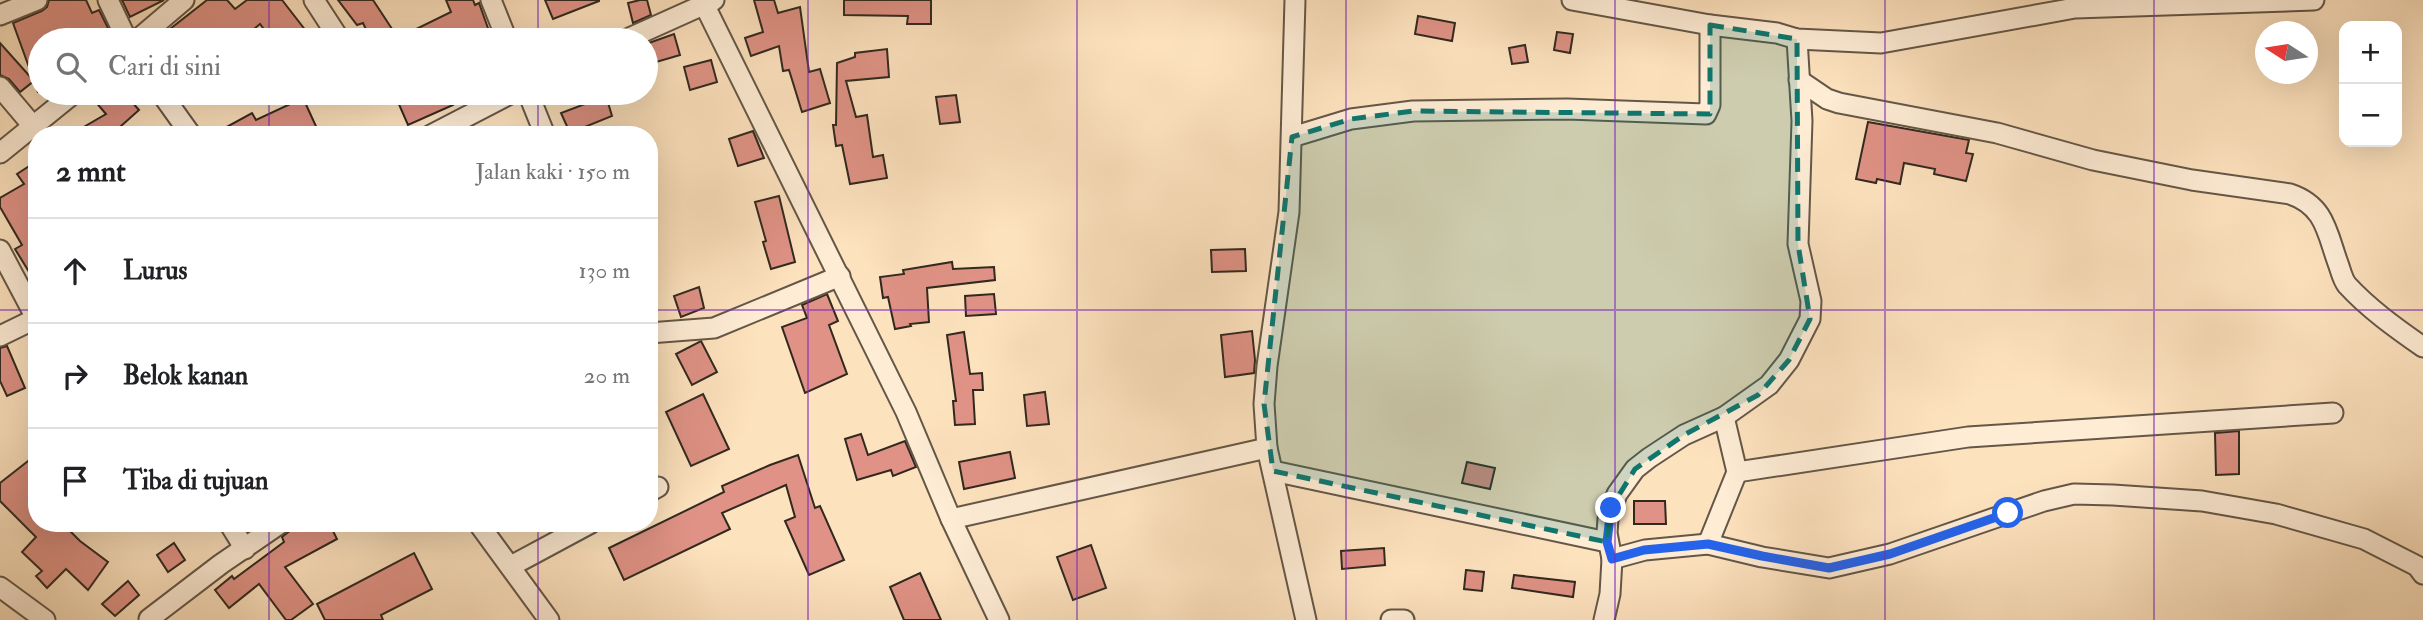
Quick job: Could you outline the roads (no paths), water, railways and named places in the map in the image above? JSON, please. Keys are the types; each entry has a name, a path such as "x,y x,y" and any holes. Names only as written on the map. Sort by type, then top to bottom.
{"street":[{"path":"0,15 37,0"},
{"path":"108,0 121,28"},
{"path":"151,28 184,0"},
{"path":"314,0 332,28"},
{"path":"491,0 502,28"},
{"path":"1295,0 1289,212 1264,404 1268,448 1306,620"},
{"path":"1572,0 1710,25 1777,33 1797,39 1881,43 2075,8 2314,0"},
{"path":"650,28 707,1 906,412 951,519 999,620"},
{"path":"1292,137 1351,119 1413,111 1567,109 1706,114 1710,105 1710,25"},
{"path":"1604,620 1610,594 1611,508 1617,494 1636,469 1684,435 1724,417 1769,385 1789,360 1812,313 1798,244 1802,121 1797,39"},
{"path":"1799,80 1827,99 1839,103 1997,133 2093,160 2192,180 2290,194 2305,199 2315,207 2326,229 2345,284 2396,328 2423,347"},
{"path":"0,87 33,126 59,105"},
{"path":"170,105 185,126"},
{"path":"448,126 489,105"},
{"path":"533,105 541,126"},
{"path":"0,152 28,130"},
{"path":"0,250 28,303"},
{"path":"658,332 714,328 840,276"},
{"path":"0,336 28,322"},
{"path":"1737,472 1968,437 2333,413"},
{"path":"1708,544 1737,472 1724,417"},
{"path":"951,519 1268,448"},
{"path":"1273,471 1609,550 1644,550 1708,544 1829,568 1890,554 2044,501 2074,494 2202,501 2276,514 2364,539 2417,566 2423,574"},
{"path":"235,532 245,549"},
{"path":"149,620 221,564 269,532"},
{"path":"485,532 549,620"},
{"path":"511,566 574,532"},
{"path":"0,587 45,620"},
{"path":"1391,620 1404,620"}]}
